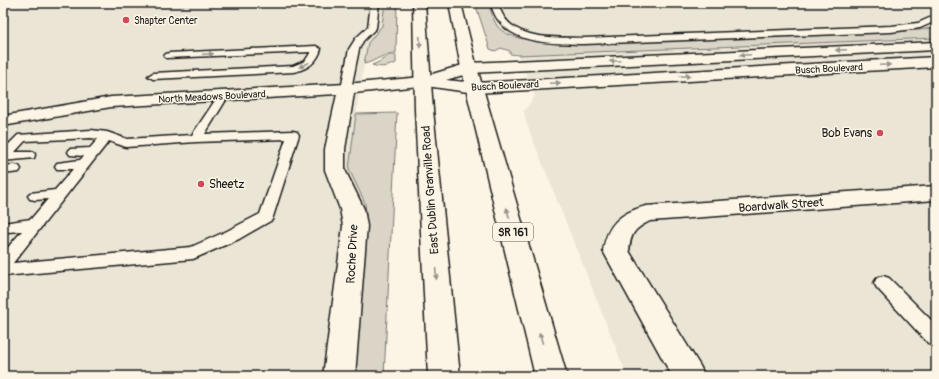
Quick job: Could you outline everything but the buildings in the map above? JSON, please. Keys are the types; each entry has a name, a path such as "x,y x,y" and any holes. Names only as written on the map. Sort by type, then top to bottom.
{"main road":[{"name":"East Dublin Granville Road","path":"419,3 422,82 444,376"},
{"name":"SR 161","path":"455,3 472,78 551,376"},
{"name":"Busch Boulevard","path":"422,82 936,46"},
{"name":"Busch Boulevard","path":"472,78 936,62"},
{"name":"North Meadows Boulevard","path":"3,121 111,102 170,97 346,89 422,82"},
{"name":"Roche Drive","path":"339,376 355,226 352,209 335,170 335,149 346,89"},
{"name":"Boardwalk Street","path":"690,376 616,251 617,237 627,223 646,214 936,193"}],"lane":[{"path":"346,89 354,49 359,40 372,28 376,3"},
{"path":"494,3 502,20 510,29 527,35 552,39 584,41 891,29 916,26 931,21 936,17"},
{"path":"153,76 294,69 304,66 310,61 315,56 316,49 169,56"},
{"path":"196,138 224,95"},
{"path":"3,157 22,138 91,134 107,136 126,142 293,135 267,217 234,235 193,253 3,270"},
{"path":"3,264 9,250 36,224 107,136"},
{"path":"74,152 94,152"},
{"path":"3,157 29,155"},
{"path":"62,166 84,164"},
{"path":"35,196 60,194"},
{"path":"7,226 36,224"},
{"path":"883,283 936,338"}],"shaded area":[{"path":"3,3 385,3 382,27 368,43 360,88 349,169 365,203 367,223 354,376 3,376"},
{"path":"385,3 397,3 396,53 387,54 364,64 368,43 382,26"},
{"path":"475,3 488,3 494,21 502,31 525,40 557,44 920,30 936,27 936,38 518,55 510,54 510,51 501,48 495,51 490,49"},
{"path":"488,3 936,3 936,27 920,30 557,44 518,37 505,32 497,26"},
{"path":"936,38 936,376 627,376 526,122 524,111 535,96 518,55"},
{"path":"389,55 396,55 396,63 384,67 372,65 379,62"},
{"path":"397,113 384,376 354,376 367,223 365,203 349,169 356,114"}],"place":[{"name":"Shapter Center","path":"126,20"},
{"name":"Bob Evans","path":"880,133"},
{"name":"Sheetz","path":"201,184"}]}
